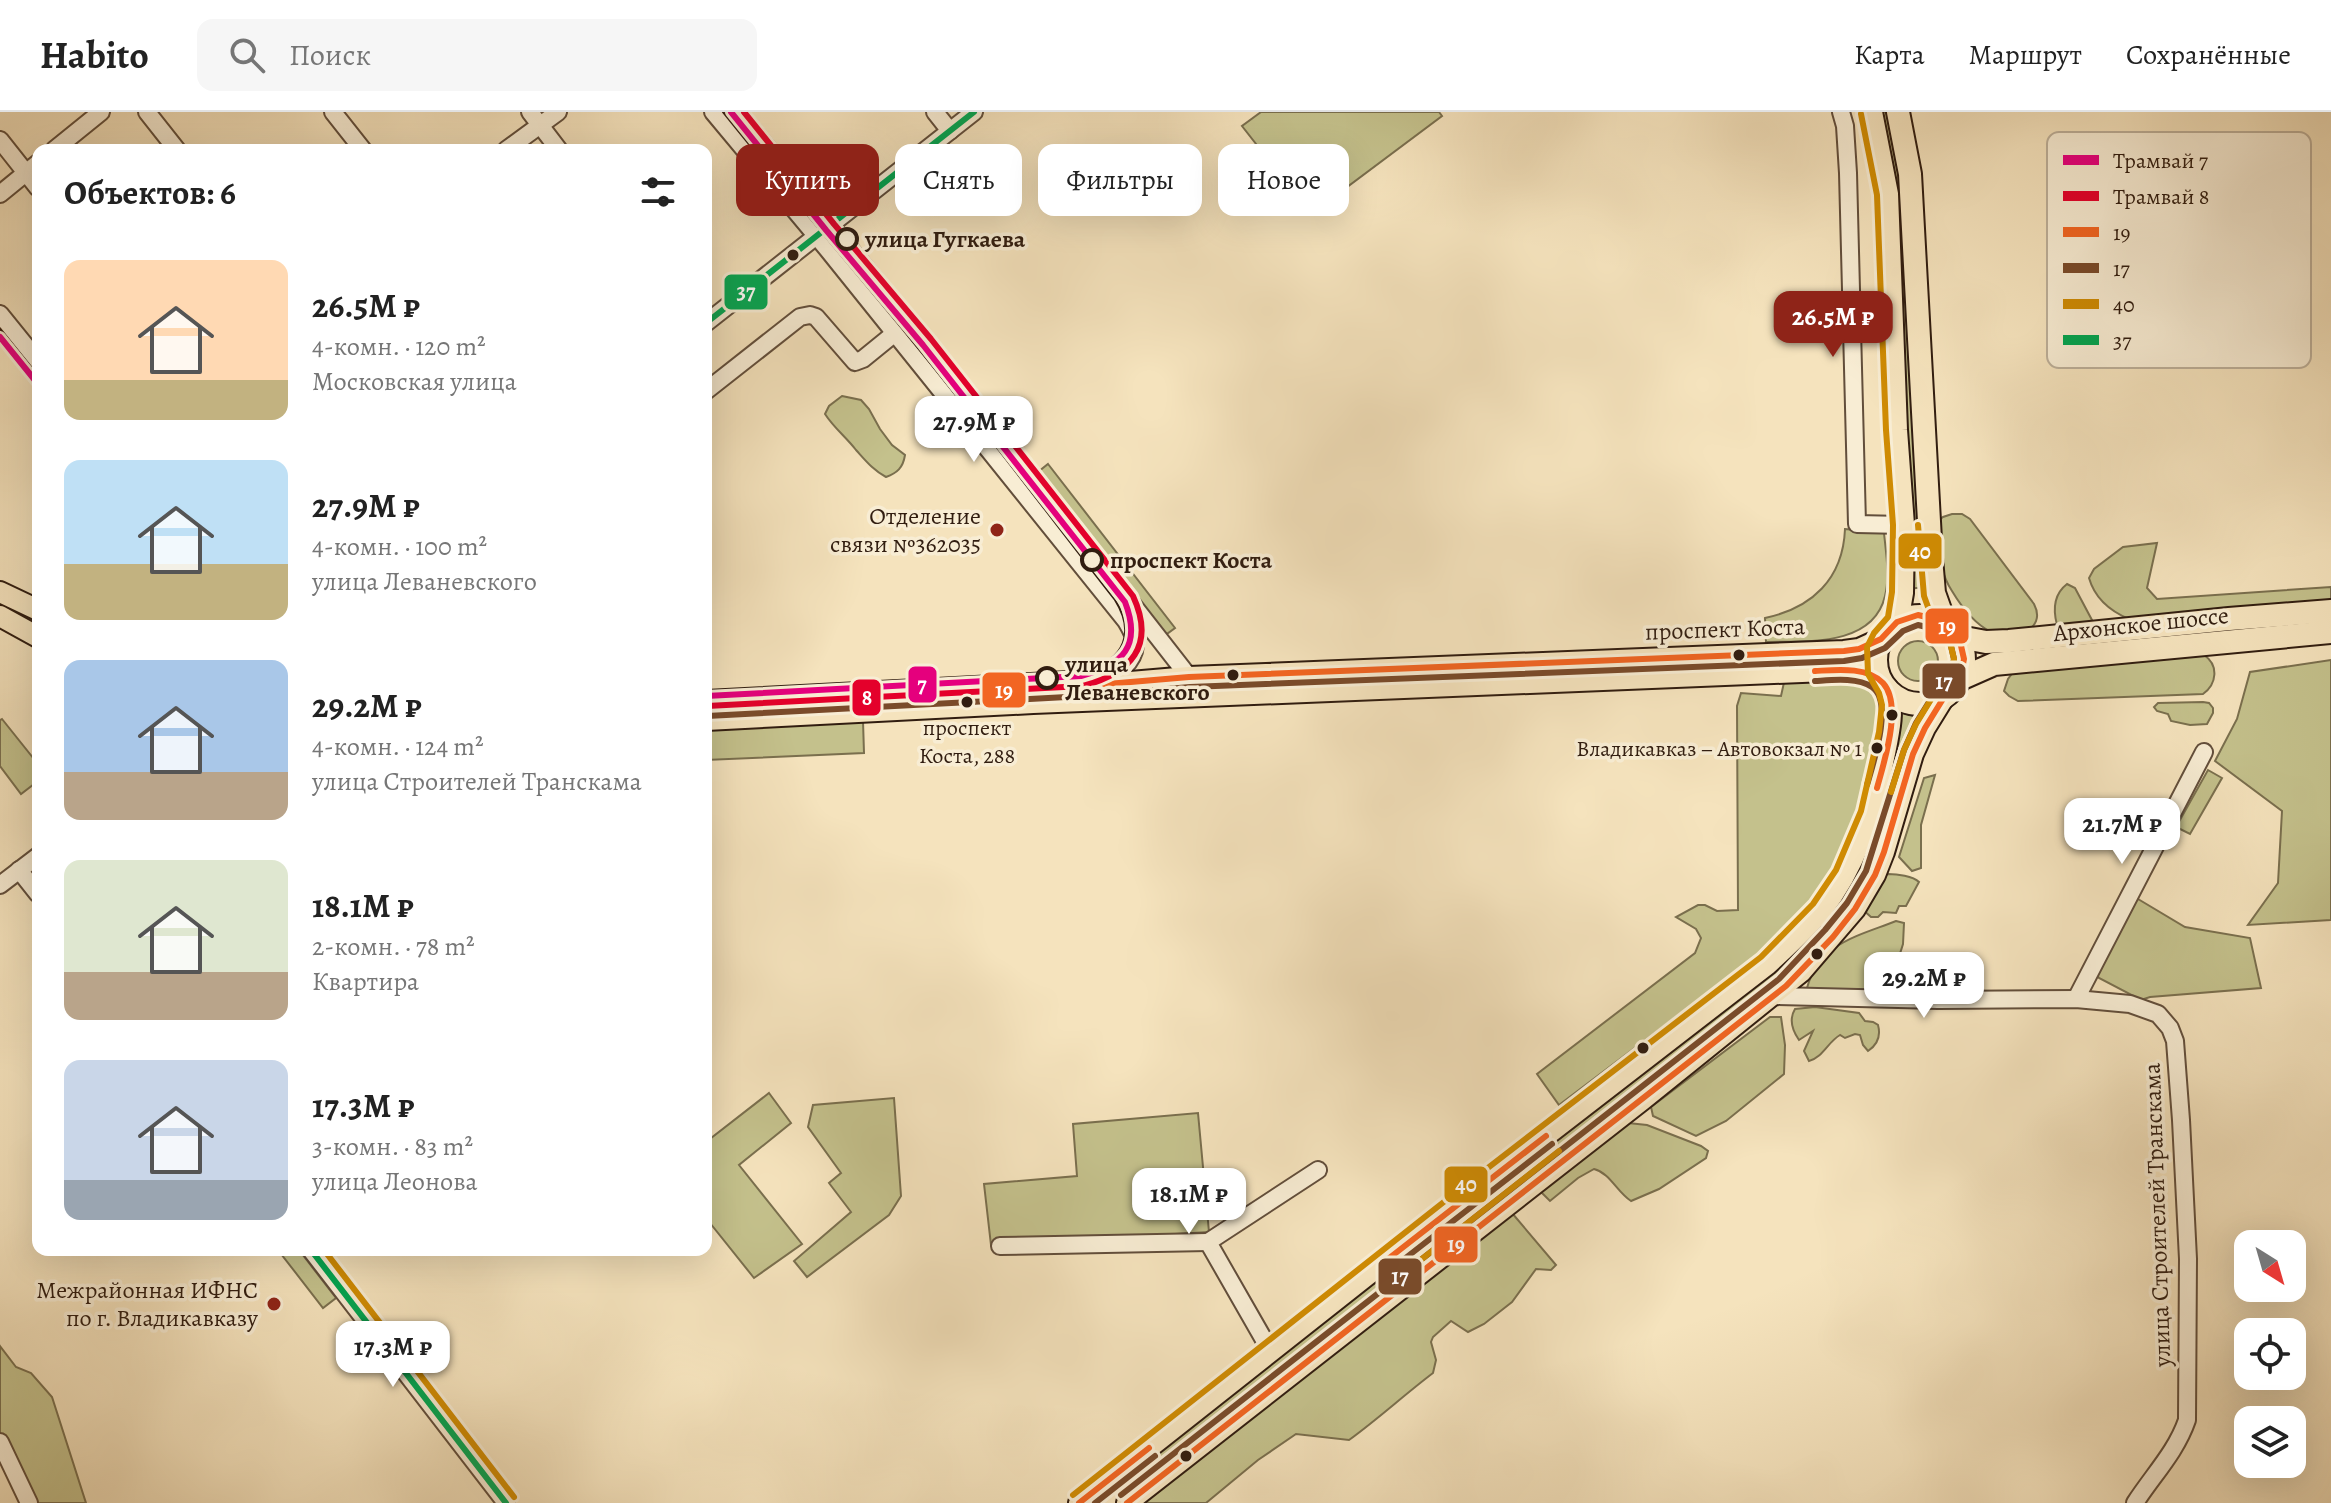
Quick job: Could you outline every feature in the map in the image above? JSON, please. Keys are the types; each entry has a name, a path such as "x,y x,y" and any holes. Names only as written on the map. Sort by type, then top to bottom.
{"highway":[{"path":"1871,112 1887,194 1896,430 1903,525 1902,593 1897,622"},
{"path":"1898,112 1910,174 1934,593 1952,630 1964,659 1953,687 1931,702 1910,703 1896,697 1885,686 1876,659 1881,639 1897,622 1918,615 1930,616 1952,630"},
{"name":"Архонское шоссе","path":"1952,630 1986,642 2009,641 2331,611"},
{"name":"Архонское шоссе","path":"1953,687 1994,664 2331,632"}],"main road":[{"path":"0,592 32,607"},
{"path":"0,616 32,634"},
{"name":"проспект Коста","path":"712,706 1084,686 1189,677 1844,651 1859,649 1881,639"},
{"name":"проспект Коста","path":"712,720 1033,703 1826,671 1860,673 1885,686"},
{"path":"1079,1503 1768,964 1802,931 1845,875 1871,814 1889,734 1892,704 1885,686"},
{"path":"1127,1503 1801,972 1855,909 1884,852 1913,754 1925,728 1953,687"}],"street":[{"path":"61,144 101,112"},
{"path":"147,112 172,144"},
{"path":"333,112 358,144"},
{"path":"530,112 554,144"},
{"path":"514,144 558,112"},
{"path":"713,112 1126,621 1136,644 1133,656 1119,673 1084,686"},
{"path":"738,112 966,391 1189,677"},
{"path":"935,112 950,131"},
{"path":"712,318 974,112"},
{"path":"1841,112 1848,173 1857,524 1903,525"},
{"path":"0,140 32,168 0,194"},
{"path":"0,314 32,354"},
{"path":"712,386 800,317 816,317 855,362 895,333"},
{"path":"2076,999 2204,752"},
{"path":"0,885 32,860"},
{"path":"19,870 32,886"},
{"name":"улица Строителей Транскама","path":"1773,996 2076,999 2130,1004 2158,1014 2170,1028 2175,1041 2188,1259 2187,1420 2181,1437 2161,1469 2135,1503"},
{"path":"1000,1246 1208,1242 1318,1170"},
{"path":"1208,1242 1271,1352"},
{"path":"316,1256 506,1503"},
{"path":"0,1442 29,1503"}],"shaded area":[{"path":"1261,112 1439,112 1442,116 1349,186 1349,144 1256,144 1242,126"},
{"path":"1877,112 1890,112 1900,169 1925,587 1908,589"},
{"path":"842,396 861,400 892,445 905,455 896,472 886,477 877,471 825,414 829,406"},
{"path":"1048,464 1175,628 1160,639 1033,476"},
{"path":"1952,514 1962,514 1970,519 2034,604 2036,621 2025,632 2008,636 1991,632 1969,614 1952,591 1942,567 1934,524"},
{"path":"1845,529 1884,533 1887,581 1878,613 1867,625 1836,638 1766,642 1765,618 1810,599 1831,576 1843,547"},
{"path":"2157,543 2147,588 2157,599 2331,587 2331,601 2129,619 2104,603 2089,578 2094,569 2123,547"},
{"path":"2067,584 2075,588 2093,622 2057,625 2056,603 2059,593"},
{"path":"1918,641 1932,647 1938,661 1932,675 1918,681 1904,675 1898,661 1904,647"},
{"path":"2204,655 2212,664 2214,674 2211,685 2203,694 2018,701 2004,691 2014,671"},
{"path":"2331,660 2331,920 2248,925 2278,883 2282,811 2215,761 2237,719 2250,672"},
{"path":"1785,678 1845,678 1871,689 1878,699 1881,714 1855,832 1832,875 1773,944 1559,1105 1537,1074 1695,953 1701,938 1696,929 1676,917 1698,905 1717,911 1738,910 1737,706 1741,693 1781,696"},
{"path":"2203,702 2213,708 2207,724 2190,725 2171,721 2168,714 2154,707 2158,703"},
{"path":"1901,712 1920,718 1877,857 1846,913 1779,986 1518,1189 1506,1174 1824,914"},
{"path":"0,720 32,756 32,786 21,794 0,766"},
{"path":"863,721 864,753 712,760 712,729"},
{"path":"2208,770 2222,778 2190,834 2176,827"},
{"path":"1935,775 1921,825 1921,868 1912,871 1899,857 1924,778"},
{"path":"1888,874 1919,882 1906,906 1899,906 1896,913 1883,912 1878,917 1871,917 1861,908"},
{"path":"2138,899 2185,927 2250,938 2261,988 2141,1000 2099,978 2097,975"},
{"path":"1896,921 1904,923 1903,944 1898,960 1881,960 1873,968 1884,982 1878,993 1811,993 1807,988 1813,973 1830,951 1854,937"},
{"path":"1815,1007 1859,1013 1865,1021 1878,1025 1876,1043 1868,1051 1860,1035 1845,1038 1840,1035 1818,1057 1809,1061 1804,1051 1813,1031 1799,1040 1792,1017 1795,1009"},
{"path":"1770,1017 1781,1017 1785,1045 1784,1074 1726,1121 1696,1136 1653,1116 1651,1107"},
{"path":"769,1093 791,1123 739,1165 802,1244 754,1278 712,1226 712,1137"},
{"path":"894,1098 901,1196 889,1215 807,1277 794,1261 851,1212 829,1183 841,1173 808,1127 813,1105"},
{"path":"1198,1113 1209,1232 991,1245 984,1184 1077,1176 1073,1124"},
{"path":"1628,1123 1647,1125 1701,1146 1708,1151 1706,1158 1659,1189 1631,1201 1605,1174 1594,1169 1550,1201 1540,1191"},
{"path":"1499,1180 1510,1195 1136,1489 1124,1474"},
{"path":"1512,1213 1556,1265 1551,1270 1536,1269 1512,1302 1484,1324 1468,1332 1451,1321 1431,1342 1436,1360 1433,1373 1370,1424 1349,1440 1296,1434 1258,1460 1206,1503 1144,1503"},
{"path":"283,1256 304,1256 336,1298 323,1308"},
{"path":"0,1346 16,1367 31,1373 52,1397 86,1503 31,1503 0,1436"}],"tram line":[{"path":"712,690 1088,670 1111,659 1123,643 1125,633 1115,600 935,369 723,112"},
{"name":"7","path":"712,696 1081,676 1118,659 1130,642 1131,631 1125,602 923,345 731,112"},
{"name":"8","path":"712,706 1083,686 1126,665 1135,655 1142,629 1133,596 931,339 744,112"},
{"path":"0,329 32,369"},
{"name":"7","path":"0,337 32,377"}],"transit line":[{"name":"37","path":"712,318 974,112"},
{"name":"40","path":"1073,1495 1445,1201 1761,957 1813,904 1836,870 1861,811 1879,732 1882,705 1868,674 1867,647 1888,617 1892,592 1893,525 1877,195 1861,114"},
{"name":"40","path":"1891,792 1916,724 1938,688 1951,674 1954,659 1950,642 1936,629 1924,596 1918,525"},
{"name":"19","path":"712,706 1084,686 1189,677 1844,651 1859,649 1881,639 1897,622 1918,615 1939,620 1959,637 1964,659 1960,679 1946,694 1913,754 1875,875 1855,909 1833,937 1786,986 1127,1503"},
{"name":"17","path":"712,716 1085,696 1190,687 1844,661 1862,658 1885,648 1903,631 1918,625 1935,629 1950,642 1954,659 1951,674 1937,689 1904,750 1866,871 1847,903 1779,979 1121,1495"},
{"name":"19","path":"1815,671 1860,671 1883,683 1889,693 1892,719 1877,788"},
{"name":"17","path":"1815,681 1859,682 1872,687 1878,695 1882,719 1867,785"},
{"name":"19","path":"1388,1259 1546,1136"},
{"name":"17","path":"1394,1267 1552,1144"},
{"name":"40","path":"1399,1277 1559,1151"},
{"name":"37","path":"316,1256 506,1503"},
{"name":"40","path":"329,1256 514,1497"},
{"name":"19","path":"1079,1503 1149,1448"},
{"name":"17","path":"1095,1503 1155,1456"}],"place":[{"name":"улица Гугкаева","path":"847,239"},
{"name":"Отделение связи №362035","path":"997,530"},
{"name":"проспект Коста","path":"1092,560"},
{"name":"улица Леваневского","path":"1047,678"},
{"name":"проспект Коста, 288","path":"967,702"},
{"name":"Владикавказ – Автовокзал № 1","path":"1877,748"},
{"name":"Межрайонная ИФНС по г. Владикавказу","path":"274,1304"}]}
